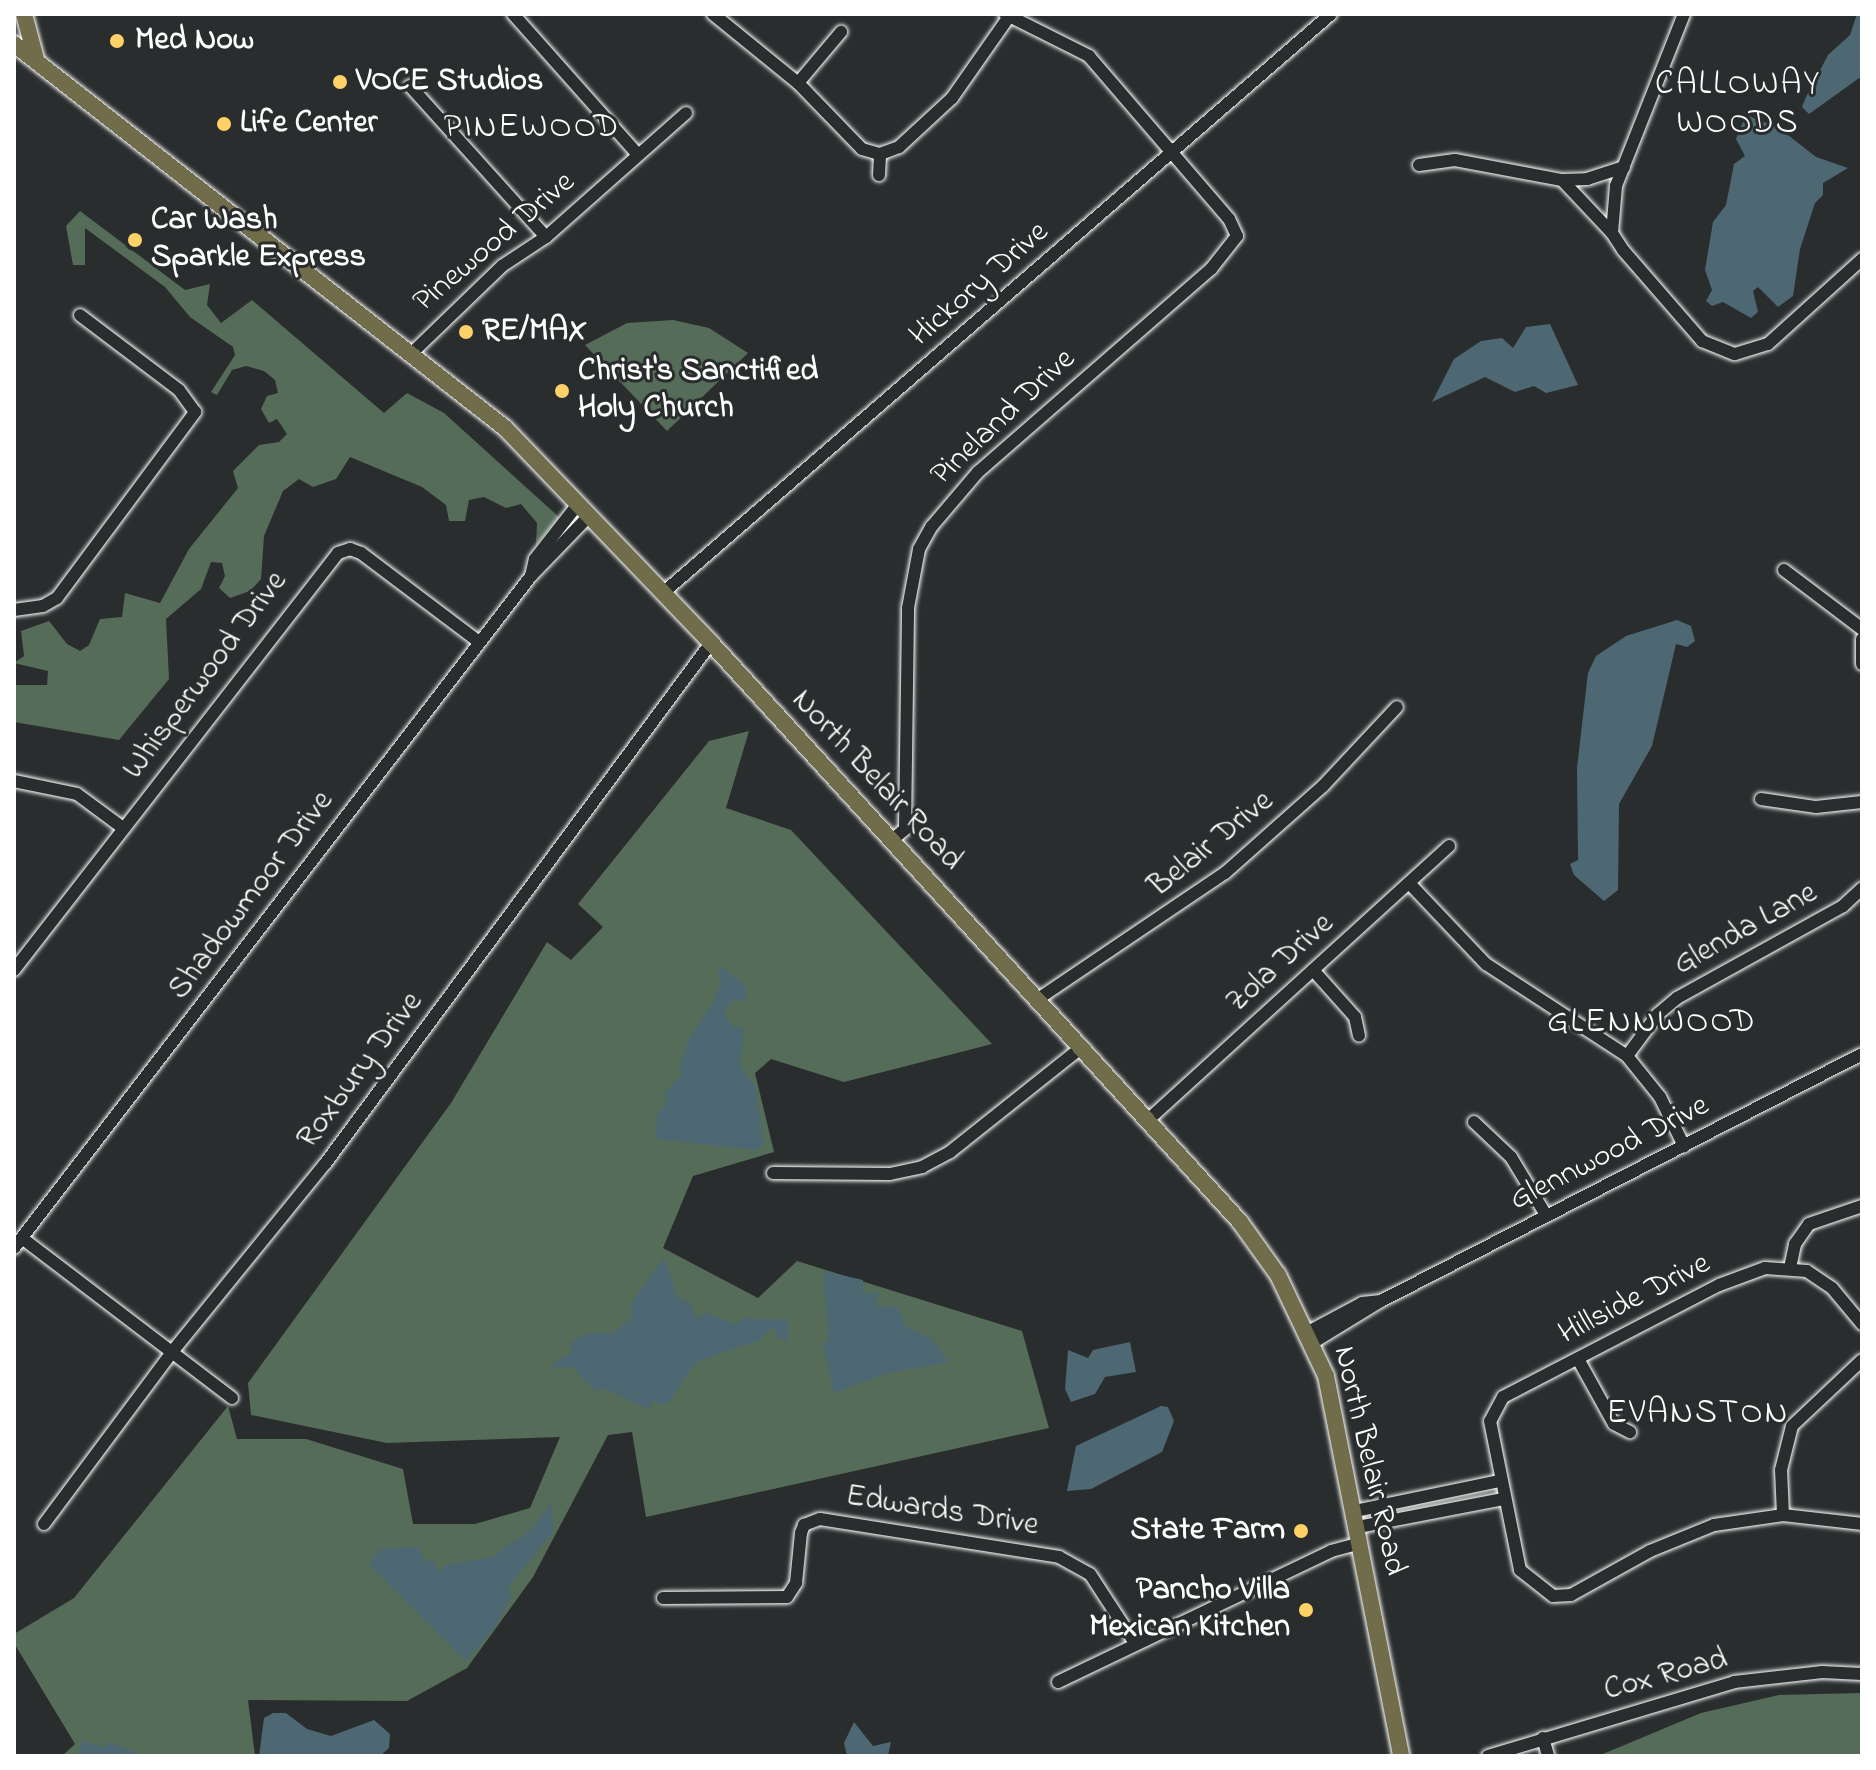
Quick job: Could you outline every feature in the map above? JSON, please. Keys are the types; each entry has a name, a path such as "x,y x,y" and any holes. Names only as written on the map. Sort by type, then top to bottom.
{"main road":[{"path":"24,14 36,61"},
{"name":"North Belair Road","path":"14,44 413,352 505,428 711,643 1240,1222 1278,1275 1311,1337 1326,1376 1401,1756"}],"street":[{"path":"513,14 638,155"},
{"path":"713,14 798,83 862,149 880,154 899,147 952,98 1007,16"},
{"name":"Hickory Drive","path":"663,593 1331,14"},
{"path":"1612,233 1611,205 1684,14"},
{"name":"Pineland Drive","path":"892,840 905,829 908,608 919,549 932,526 978,472 1234,247 1235,228 1089,56 1007,16"},
{"path":"798,83 841,32"},
{"path":"410,86 546,237"},
{"name":"Pinewood Drive","path":"413,352 502,266 546,237 686,113"},
{"path":"879,175 880,154"},
{"path":"1419,165 1455,160 1562,180 1587,179 1624,167"},
{"path":"1562,180 1612,233 1702,341 1735,354 1768,344 1862,259"},
{"path":"14,610 43,606 57,598 195,412 179,390 80,315"},
{"name":"Shadowmoor Drive","path":"18,1243 531,576 535,559 556,543 584,509"},
{"name":"Whisperwood Drive","path":"14,970 338,553 350,549 361,553 479,642"},
{"path":"1784,570 1862,629"},
{"path":"1862,639 1862,664"},
{"name":"Roxbury Drive","path":"44,1524 172,1352 325,1164 711,643"},
{"name":"Belair Drive","path":"1038,999 1225,873 1323,786 1397,707"},
{"path":"14,781 77,794 123,828"},
{"path":"1761,799 1816,807 1862,802"},
{"name":"Zola Drive","path":"1148,1120 1449,846"},
{"path":"1409,883 1486,964 1627,1056 1660,1097 1684,1146"},
{"name":"Glenda Lane","path":"1627,1056 1658,1014 1677,998 1843,906 1862,888"},
{"path":"1313,970 1355,1017 1359,1036"},
{"path":"773,1173 890,1174 922,1167 950,1152 1082,1047"},
{"name":"Glennwood Drive","path":"1311,1337 1362,1303 1381,1301 1862,1054"},
{"path":"1474,1122 1511,1157 1546,1215"},
{"path":"1790,1268 1795,1244 1809,1224 1862,1206"},
{"path":"18,1243 232,1398"},
{"name":"Hillside Drive","path":"1500,1481 1490,1421 1494,1407 1503,1397 1740,1275 1765,1268 1807,1271 1832,1288 1862,1324"},
{"path":"1578,1359 1614,1424 1630,1432"},
{"path":"1783,1515 1781,1470 1792,1426 1862,1360"},
{"path":"1058,1682 1331,1551 1358,1527 1500,1481 1520,1570 1553,1596 1589,1586 1685,1535 1783,1515 1862,1524"},
{"path":"1358,1527 1503,1499"},
{"name":"Edwards Drive","path":"663,1598 787,1597 796,1583 804,1525 820,1519 1059,1557 1090,1574 1135,1643"},
{"name":"Cox Road","path":"1488,1756 1734,1682 1822,1672 1862,1674"},
{"path":"1543,1738 1548,1756"}],"green space":[{"path":"80,211 185,290 210,284 207,305 221,323 252,300 384,413 407,393 444,413 559,517 536,545 537,523 521,504 506,508 484,497 469,500 465,521 449,521 446,505 422,487 350,457 336,479 313,487 299,479 283,491 264,536 261,579 250,591 230,598 219,588 225,576 222,563 211,562 201,589 166,619 169,679 119,740 14,722 14,685 47,685 48,671 14,663 24,656 21,631 49,621 67,644 80,651 89,645 100,619 122,617 125,593 160,603 189,549 238,488 233,471 259,445 279,442 287,434 277,419 269,423 261,409 267,396 278,393 275,380 264,371 246,366 232,370 217,395 211,392 235,355 233,347 190,317 165,287 85,228 85,265 73,265 66,226"},
{"path":"673,320 709,328 748,353 667,431 585,345 627,323"},
{"path":"749,731 726,808 791,830 992,1044 844,1082 771,1059 755,1073 774,1152 693,1176 663,1248 758,1298 797,1261 1022,1331 1049,1428 646,1517 632,1432 608,1435 533,1577 467,1668 407,1701 248,1700 255,1756 62,1756 75,1744 14,1643 14,1634 74,1598 228,1406 237,1439 306,1439 403,1469 413,1524 475,1524 530,1508 560,1437 387,1443 251,1415 248,1383 451,1103 547,942 571,960 603,927 578,904 709,741"},
{"path":"1862,1693 1862,1756 1598,1756 1701,1713 1779,1695"}],"water":[{"path":"1857,14 1862,14 1862,76 1809,114 1802,107 1806,97 1828,55 1850,35"},
{"path":"1746,115 1779,128 1816,157 1848,168 1823,183 1823,195 1815,203 1800,249 1793,296 1778,307 1758,287 1753,291 1758,312 1751,318 1723,302 1712,306 1706,301 1712,290 1705,270 1713,222 1726,205 1734,164 1745,156 1736,139"},
{"path":"1550,324 1578,385 1546,393 1534,386 1515,392 1485,377 1432,402 1454,359 1481,341 1502,338 1513,348 1526,327"},
{"path":"1677,620 1691,626 1695,641 1687,647 1676,644 1652,746 1619,804 1618,890 1604,901 1574,875 1570,864 1578,860 1577,768 1588,673 1596,656 1626,636"},
{"path":"723,968 745,985 746,1002 732,1000 724,1012 733,1028 744,1026 740,1067 755,1085 764,1144 757,1150 655,1139 658,1112 667,1103 664,1093 682,1075 679,1067 690,1037 713,1003 721,982 717,972"},
{"path":"664,1257 677,1296 691,1304 697,1319 705,1312 737,1325 741,1318 788,1320 788,1342 776,1337 775,1326 757,1341 696,1362 667,1405 653,1402 649,1410 606,1389 596,1391 572,1367 549,1367 573,1351 569,1343 588,1333 613,1333 632,1317 631,1303"},
{"path":"823,1271 863,1280 863,1292 879,1291 875,1306 898,1307 906,1327 932,1339 949,1362 888,1373 834,1393 822,1343 829,1341"},
{"path":"1130,1342 1136,1372 1105,1377 1095,1394 1071,1402 1065,1389 1068,1350 1088,1358 1093,1350"},
{"path":"1161,1406 1168,1407 1174,1421 1162,1452 1091,1489 1067,1491 1076,1446"},
{"path":"552,1503 553,1532 509,1586 511,1597 495,1627 466,1661 369,1564 379,1549 419,1547 425,1562 433,1559 439,1572 445,1565 492,1557 530,1530"},
{"path":"273,1713 286,1713 307,1729 331,1736 374,1720 390,1734 389,1748 380,1756 259,1756 264,1718"},
{"path":"854,1722 873,1746 891,1742 888,1756 847,1756 844,1743"},
{"path":"83,1741 105,1747 109,1742 146,1756 77,1756"}],"place":[{"name":"Med Now","path":"117,41"},
{"name":"VOCE Studios","path":"340,82"},
{"name":"Life Center","path":"224,124"},
{"name":"Car Wash Sparkle Express","path":"135,240"},
{"name":"RE/MAX","path":"466,332"},
{"name":"Christ's Sanctified Holy Church","path":"562,391"},
{"name":"State Farm","path":"1301,1531"},
{"name":"Pancho Villa Mexican Kitchen","path":"1306,1610"}],"district":[{"name":"CALLOWAY WOODS","path":"1738,104"},
{"name":"PINEWOOD","path":"532,129"},
{"name":"GLENNWOOD","path":"1652,1024"},
{"name":"EVANSTON","path":"1698,1415"}]}
